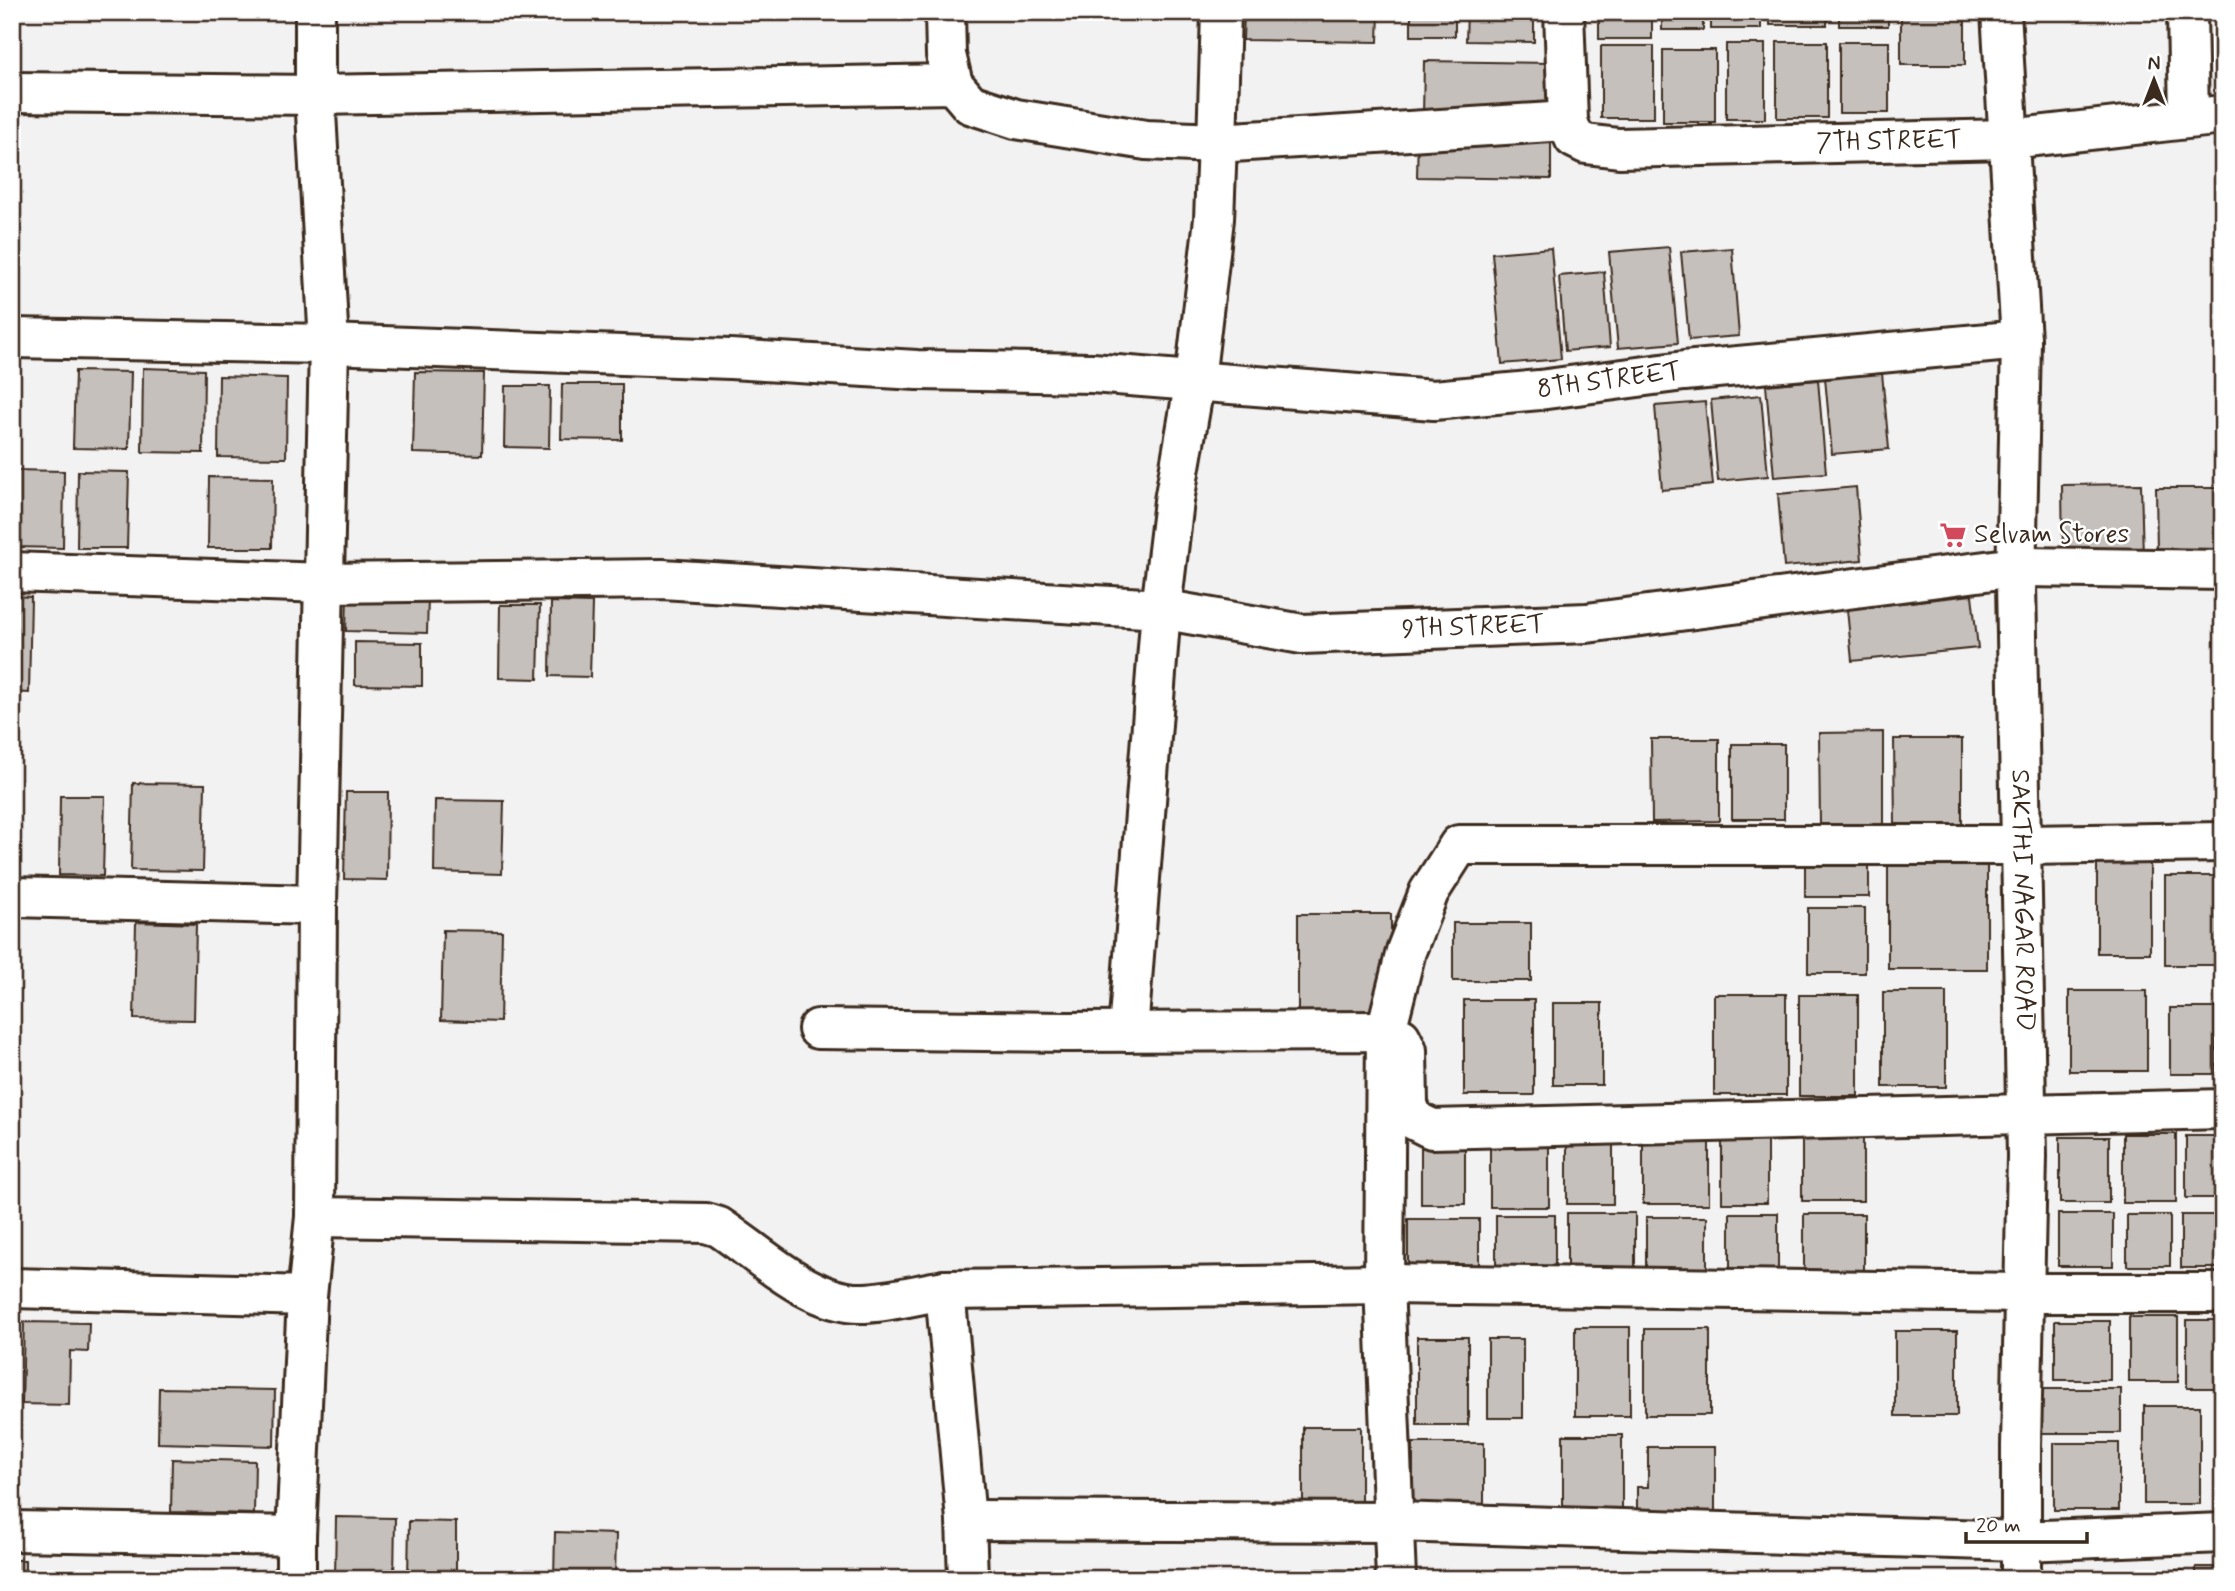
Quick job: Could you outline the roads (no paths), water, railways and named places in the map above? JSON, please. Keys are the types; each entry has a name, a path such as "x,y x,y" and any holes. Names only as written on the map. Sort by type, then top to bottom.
{"street":[{"path":"296,1579 307,1296 315,1217 317,905 329,344 315,95 315,12"},
{"path":"944,12 946,55 953,84 971,104 1016,119 1146,140 1217,143 1568,121 1564,12"},
{"path":"1128,1032 1161,609 1174,501 1195,380 1214,219 1221,12"},
{"name":"SAKTHI NAGAR ROAD","path":"2001,12 2021,340 2016,567 2026,1115 2021,1579"},
{"path":"2187,12 2206,117"},
{"path":"12,92 315,95 953,84"},
{"name":"7TH STREET","path":"1568,121 1574,138 1586,144 1619,148 2010,139 2206,117"},
{"name":"8TH STREET","path":"12,338 329,344 730,359 917,370 1092,373 1434,400 1539,390 1684,371 2021,340"},
{"name":"9TH STREET","path":"12,572 325,583 662,579 1161,609 1302,634 1587,623 2016,567 2223,570"},
{"path":"1396,1579 1384,1284 1386,1031 1410,939 1429,892 1459,845 2021,845 2223,842"},
{"path":"12,897 317,905"},
{"path":"818,1029 1386,1031 1401,1038 1407,1050 1408,1105 1414,1121 1432,1129 2223,1109"},
{"path":"315,1217 706,1223 719,1227 792,1279 831,1299 864,1303 945,1290 1384,1284 2024,1293 2223,1293"},
{"path":"12,1288 307,1296"},
{"path":"945,1290 966,1520 968,1579"},
{"path":"966,1520 1395,1522 2021,1541 2223,1533"},
{"path":"12,1531 296,1536"}],"place":[{"name":"Selvam Stores","path":"1953,535"}]}
